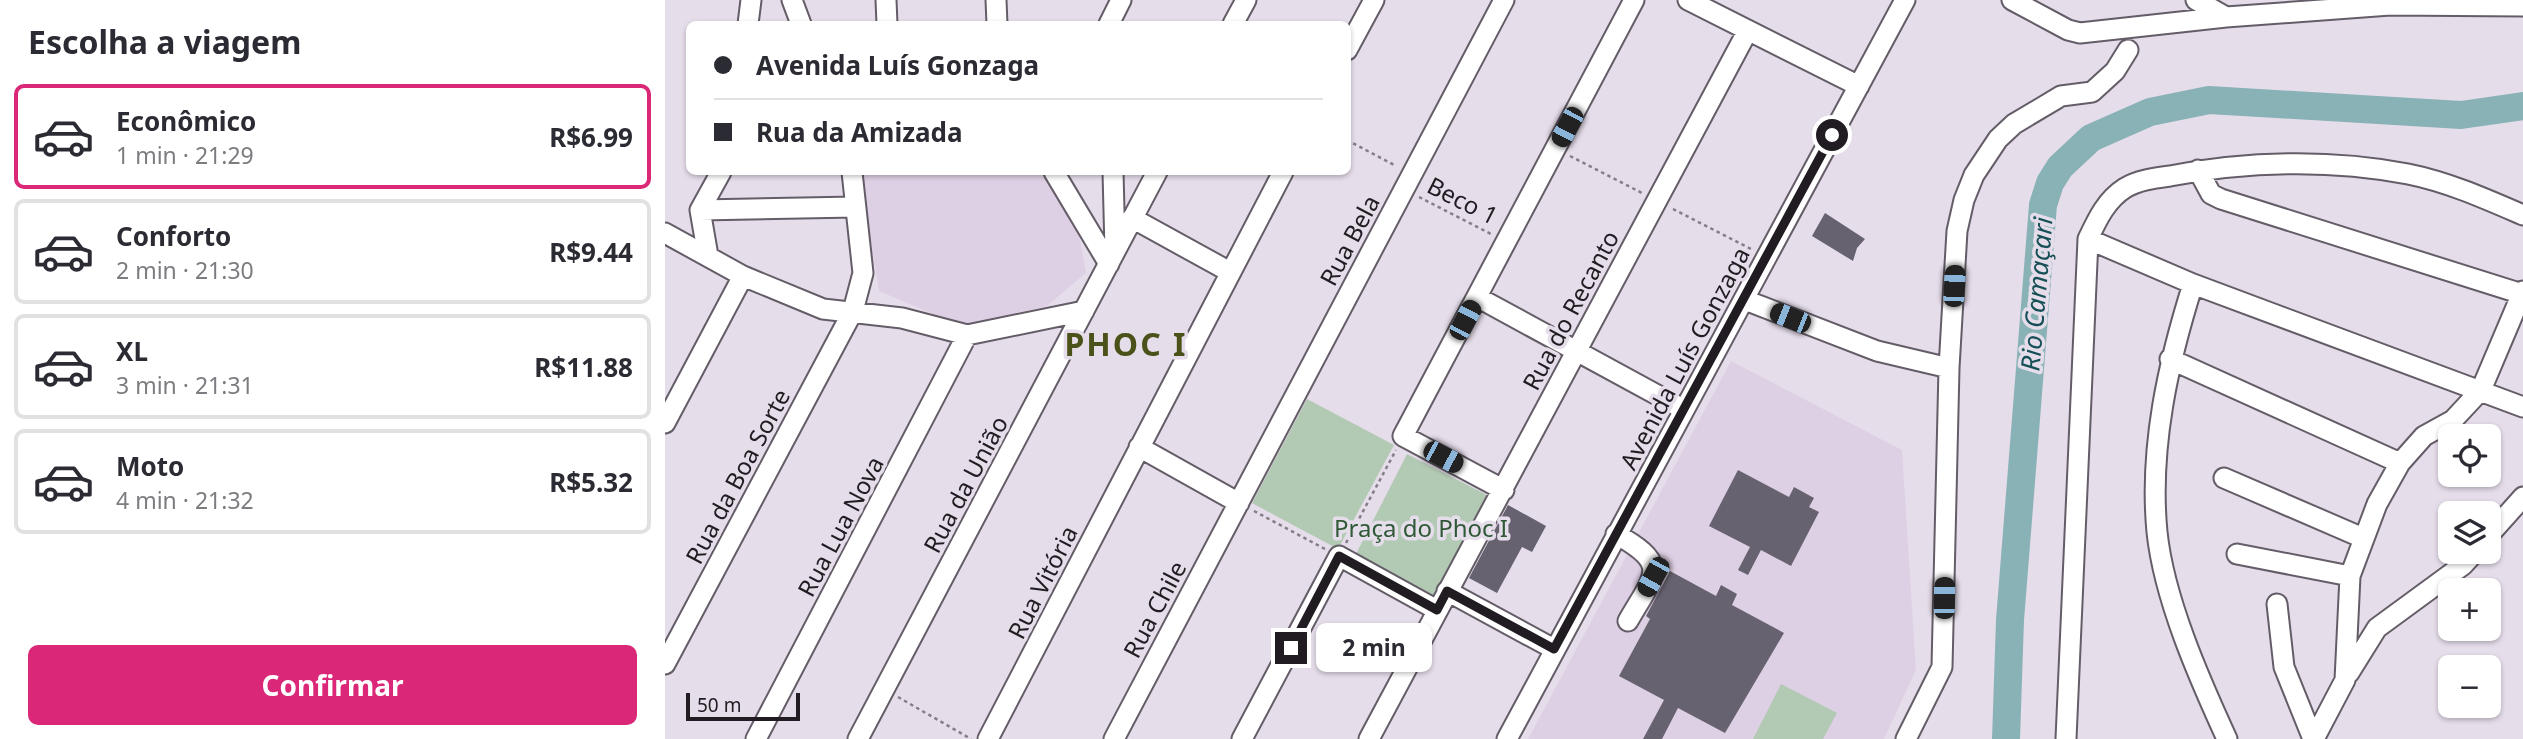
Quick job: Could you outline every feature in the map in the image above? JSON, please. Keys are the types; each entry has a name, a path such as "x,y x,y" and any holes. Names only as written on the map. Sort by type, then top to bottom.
{"street":[{"path":"748,21 751,0"},
{"path":"792,0 800,21"},
{"path":"886,0 887,21"},
{"path":"996,0 997,21"},
{"path":"1109,0 1109,21"},
{"path":"1110,21 1121,0"},
{"path":"1235,21 1246,0"},
{"path":"1351,43 1374,0"},
{"name":"Rua Bela","path":"1239,503 1504,0"},
{"path":"1504,490 1403,436 1635,0"},
{"path":"1688,0 1859,86"},
{"name":"Avenida Luís Gonzaga","path":"1507,739 1905,0"},
{"path":"2012,0 2068,30 2080,33 2385,3 2523,6"},
{"path":"2196,0 2226,17"},
{"name":"Rua do Recanto","path":"1369,739 1747,32"},
{"path":"1906,739 1942,667 1949,368 1957,231 1963,200 1974,175 1998,139 2014,124 2061,96 2092,92 2115,71 2128,50"},
{"path":"2066,739 2088,239 2098,217 2111,199 2126,188 2143,181 2198,170 2290,164 2347,166 2409,174 2469,192 2523,215"},
{"path":"2198,170 2208,189 2221,199 2522,292 2481,390 2453,420 2424,436 2400,463 2363,538 2350,576 2345,680"},
{"path":"708,256 700,210 718,175"},
{"name":"Rua da Boa Sorte","path":"665,664 853,311 863,273 852,175"},
{"path":"1056,175 1112,257"},
{"path":"1112,257 1113,175"},
{"name":"Rua da União","path":"858,739 1155,175"},
{"name":"Rua Vitória","path":"988,739 1281,175"},
{"path":"700,210 855,207"},
{"path":"1132,218 1230,272"},
{"path":"665,233 743,276 812,306 902,318 967,335 1084,311"},
{"path":"2088,239 2193,284 2523,407"},
{"path":"665,423 743,276"},
{"path":"2193,284 2171,359 2159,436 2158,540 2196,671 2228,739"},
{"path":"1477,297 1683,409"},
{"path":"1745,300 1877,351 1949,368"},
{"name":"Rua Lua Nova","path":"756,739 967,335"},
{"path":"2171,359 2400,463"},
{"path":"1139,447 1239,503"},
{"path":"2224,478 2363,538"},
{"path":"2501,522 2523,497"},
{"name":"Rua Chile","path":"1114,739 1239,503"},
{"path":"1616,534 1647,555 1654,565 1653,577 1628,621"},
{"path":"2237,554 2350,576"},
{"path":"1242,739 1339,556 1437,610"},
{"path":"2314,739 2366,640 2377,628 2464,564"},
{"path":"1447,591 1554,649"},
{"path":"2277,604 2284,667 2314,739"}],"path":[{"name":"Beco 1","path":"1351,142 1407,182 1506,242"},
{"path":"1239,503 1339,556 1403,436"},
{"path":"884,690 971,739"}],"shaded area":[{"path":"860,175 1049,175 1075,212 1086,273 1047,306 961,326 879,291"},
{"path":"1731,361 1902,450 1916,670 1884,739 1528,739"}],"green space":[{"path":"1307,399 1394,445 1338,549 1252,503"},
{"name":"Praça do Phoc I","path":"1407,454 1489,496 1435,600 1354,558"},
{"path":"1781,684 1837,713 1823,739 1753,739"}],"building":[{"path":"1825,213 1865,239 1857,248 1853,261 1812,236"},
{"path":"1738,470 1789,497 1794,487 1814,498 1809,507 1819,512 1791,566 1761,550 1748,575 1738,570 1750,547 1709,526"},
{"path":"1508,505 1546,526 1532,552 1522,547 1497,593 1469,578"},
{"path":"1670,571 1716,596 1721,585 1737,594 1732,605 1784,633 1725,733 1678,708 1662,739 1643,739 1664,700 1619,676 1650,619 1646,616"}],"waterway":[{"name":"Rio Camaçari","path":"2006,739 2010,620 2043,205 2050,183 2060,167 2091,138 2150,112 2209,100 2461,115 2523,106"}],"district":[{"name":"PHOC I","path":"1126,343"}],"route":[{"path":"1291,648 1339,556 1437,610 1447,591 1554,649 1832,135"}]}
